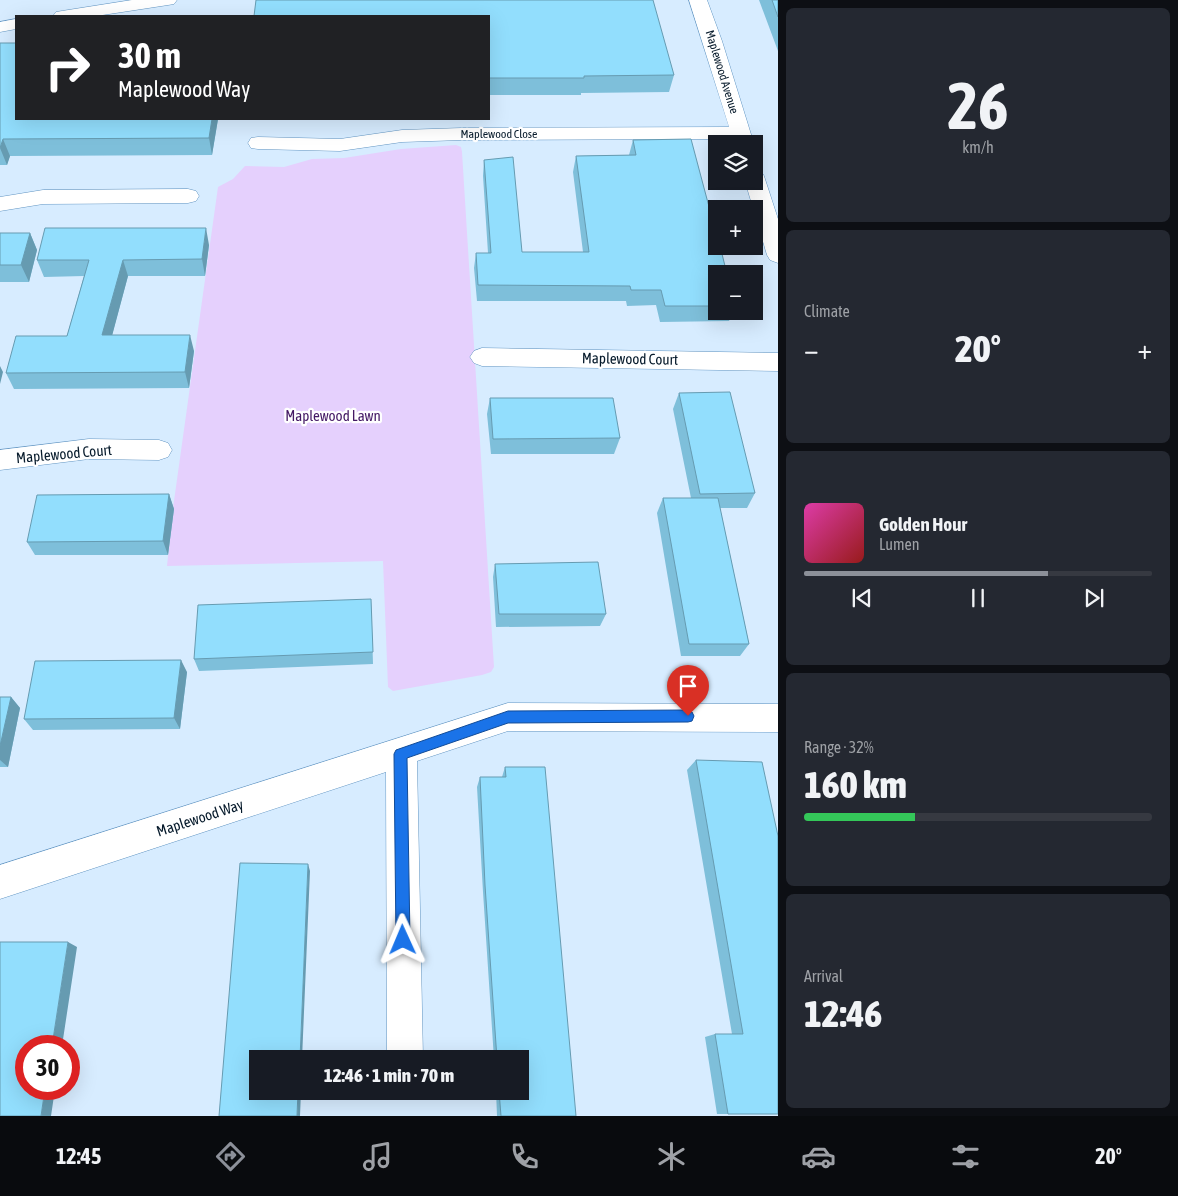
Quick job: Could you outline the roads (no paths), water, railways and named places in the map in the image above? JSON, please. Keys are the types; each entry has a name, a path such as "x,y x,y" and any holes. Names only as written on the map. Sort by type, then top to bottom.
{"street":[{"path":"69,15 168,0"},
{"name":"Maplewood Avenue","path":"698,0 713,41 741,135"},
{"path":"0,26 15,24"},
{"name":"Maplewood Close","path":"258,143 340,145 402,136 462,134 708,138"},
{"path":"758,190 778,255"},
{"path":"0,204 43,197 188,196"},
{"name":"Maplewood Court","path":"482,357 778,362"},
{"name":"Maplewood Court","path":"0,460 88,449 159,450"},
{"name":"Maplewood Way","path":"0,882 401,754 508,717 669,716 778,718"},
{"path":"401,754 404,1050"}],"park label":[{"name":"Maplewood Lawn","path":"333,416"}]}
